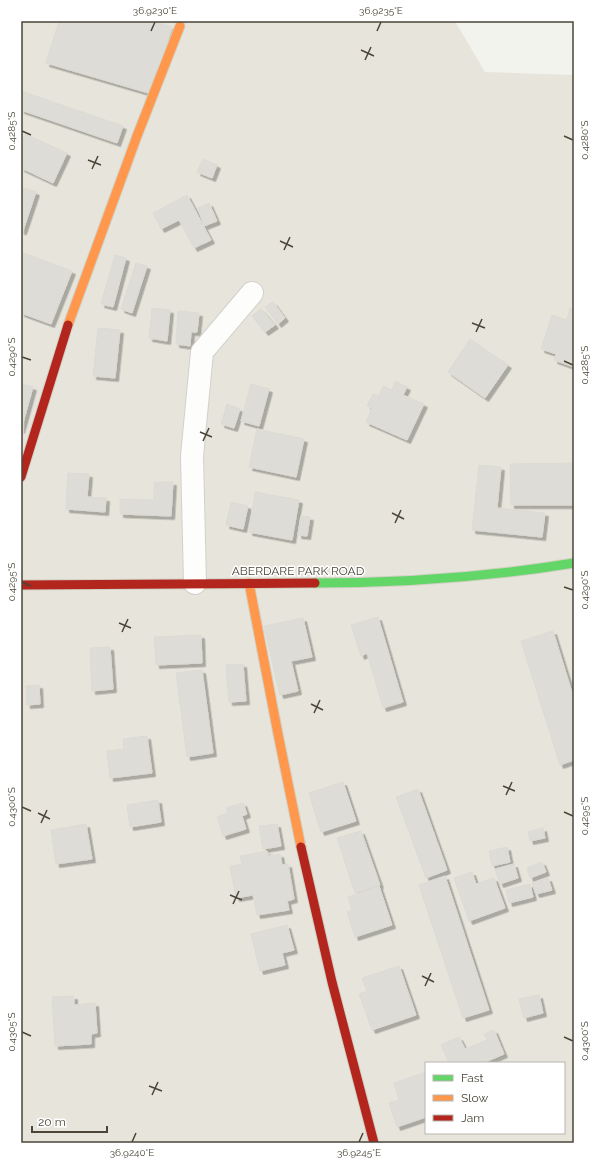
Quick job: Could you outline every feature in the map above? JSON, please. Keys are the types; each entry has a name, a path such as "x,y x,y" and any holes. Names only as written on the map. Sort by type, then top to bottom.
{"street":[{"path":"21,477 70,318 137,136 180,26"},
{"path":"194,583 192,456 202,352 252,293"},
{"name":"ABERDARE PARK ROAD","path":"21,585 352,583 450,578 537,569 574,563"},
{"path":"249,583 282,757 309,884 341,1021 374,1143"}],"shaded area":[{"path":"21,21 455,21 485,72 574,75 574,1143 21,1143"}],"building":[{"path":"59,21 151,21 172,27 152,94 46,63"},
{"path":"21,91 123,126 117,143 21,110"},
{"path":"25,134 67,153 53,183 21,168 21,143"},
{"path":"203,159 217,165 212,178 197,172"},
{"path":"21,187 36,192 23,231 21,231"},
{"path":"187,195 211,240 194,248 179,220 161,229 153,213"},
{"path":"209,203 217,221 204,226 198,208"},
{"path":"21,252 72,271 51,324 21,313"},
{"path":"115,255 126,258 113,307 101,304"},
{"path":"136,263 147,266 132,313 121,309"},
{"path":"273,302 285,318 278,324 265,307"},
{"path":"152,308 170,310 167,341 149,338"},
{"path":"570,308 574,310 574,367 554,360 556,354 541,349 552,315 567,320"},
{"path":"261,309 275,325 265,332 252,316"},
{"path":"178,311 199,313 197,332 191,332 190,346 176,344"},
{"path":"98,328 120,330 115,378 93,376"},
{"path":"470,339 508,365 485,398 448,372"},
{"path":"395,381 407,387 403,395 424,404 407,440 366,422 372,408 367,406 373,394 379,396 383,386 392,390"},
{"path":"21,384 33,387 21,430"},
{"path":"251,384 269,389 259,426 241,421"},
{"path":"227,404 240,409 234,428 221,424"},
{"path":"257,429 304,439 296,477 249,467"},
{"path":"573,463 574,505 511,505 510,464"},
{"path":"479,465 501,467 497,508 545,513 542,537 472,530"},
{"path":"68,473 89,474 87,497 106,498 105,512 66,509"},
{"path":"154,482 173,482 171,516 120,514 120,499 154,500"},
{"path":"255,492 299,500 292,540 249,532"},
{"path":"231,502 248,506 243,529 226,525"},
{"path":"301,516 310,517 307,536 298,535"},
{"path":"378,617 403,702 383,708 367,653 361,656 351,625"},
{"path":"303,618 312,657 291,661 298,691 280,695 264,626"},
{"path":"553,631 574,699 574,760 560,765 521,641"},
{"path":"201,635 202,663 156,665 154,637"},
{"path":"110,647 113,689 92,691 90,648"},
{"path":"243,664 246,701 229,702 226,665"},
{"path":"202,670 213,753 187,757 176,673"},
{"path":"39,685 40,704 27,705 26,686"},
{"path":"147,736 152,773 110,778 107,751 124,749 123,739"},
{"path":"343,782 356,821 321,832 309,793"},
{"path":"418,789 447,870 426,878 396,797"},
{"path":"158,800 161,822 130,827 127,805"},
{"path":"243,803 247,814 242,816 246,829 223,836 217,817 228,813 226,808"},
{"path":"86,824 92,859 56,864 51,830"},
{"path":"277,824 281,846 263,849 259,826"},
{"path":"543,828 545,838 530,841 528,832"},
{"path":"361,831 380,885 355,893 337,838"},
{"path":"507,847 510,862 492,866 489,851"},
{"path":"267,851 268,856 280,854 282,865 288,864 294,899 287,901 289,910 257,915 253,895 236,898 230,866 242,864 240,856"},
{"path":"542,862 546,872 530,878 527,868"},
{"path":"514,864 518,878 500,884 495,869"},
{"path":"472,872 476,884 494,878 505,908 469,921 454,878"},
{"path":"445,876 489,1010 463,1018 419,885"},
{"path":"548,878 552,890 536,894 532,883"},
{"path":"530,884 533,897 509,903 506,890"},
{"path":"379,886 392,925 355,937 347,912 352,910 348,897"},
{"path":"287,925 294,950 282,953 285,965 260,971 251,934"},
{"path":"399,966 416,1015 372,1030 359,994 367,991 362,978"},
{"path":"539,995 543,1013 524,1018 519,999"},
{"path":"74,996 74,1005 95,1003 97,1033 91,1034 91,1044 55,1046 52,997"},
{"path":"494,1030 504,1054 485,1062 449,1062 441,1045 459,1037 465,1049 487,1040 484,1034"},
{"path":"425,1072 425,1117 397,1127 389,1103 399,1100 394,1083"}],"traffic: fast":[{"path":"315,583 380,582 445,578 510,572 574,563"}],"traffic: slow":[{"path":"68,325 137,136 180,26"},
{"path":"249,583 301,847"}],"traffic: jam":[{"path":"21,477 68,325"},
{"path":"21,585 315,583"},
{"path":"301,847 332,982 374,1143"}]}
